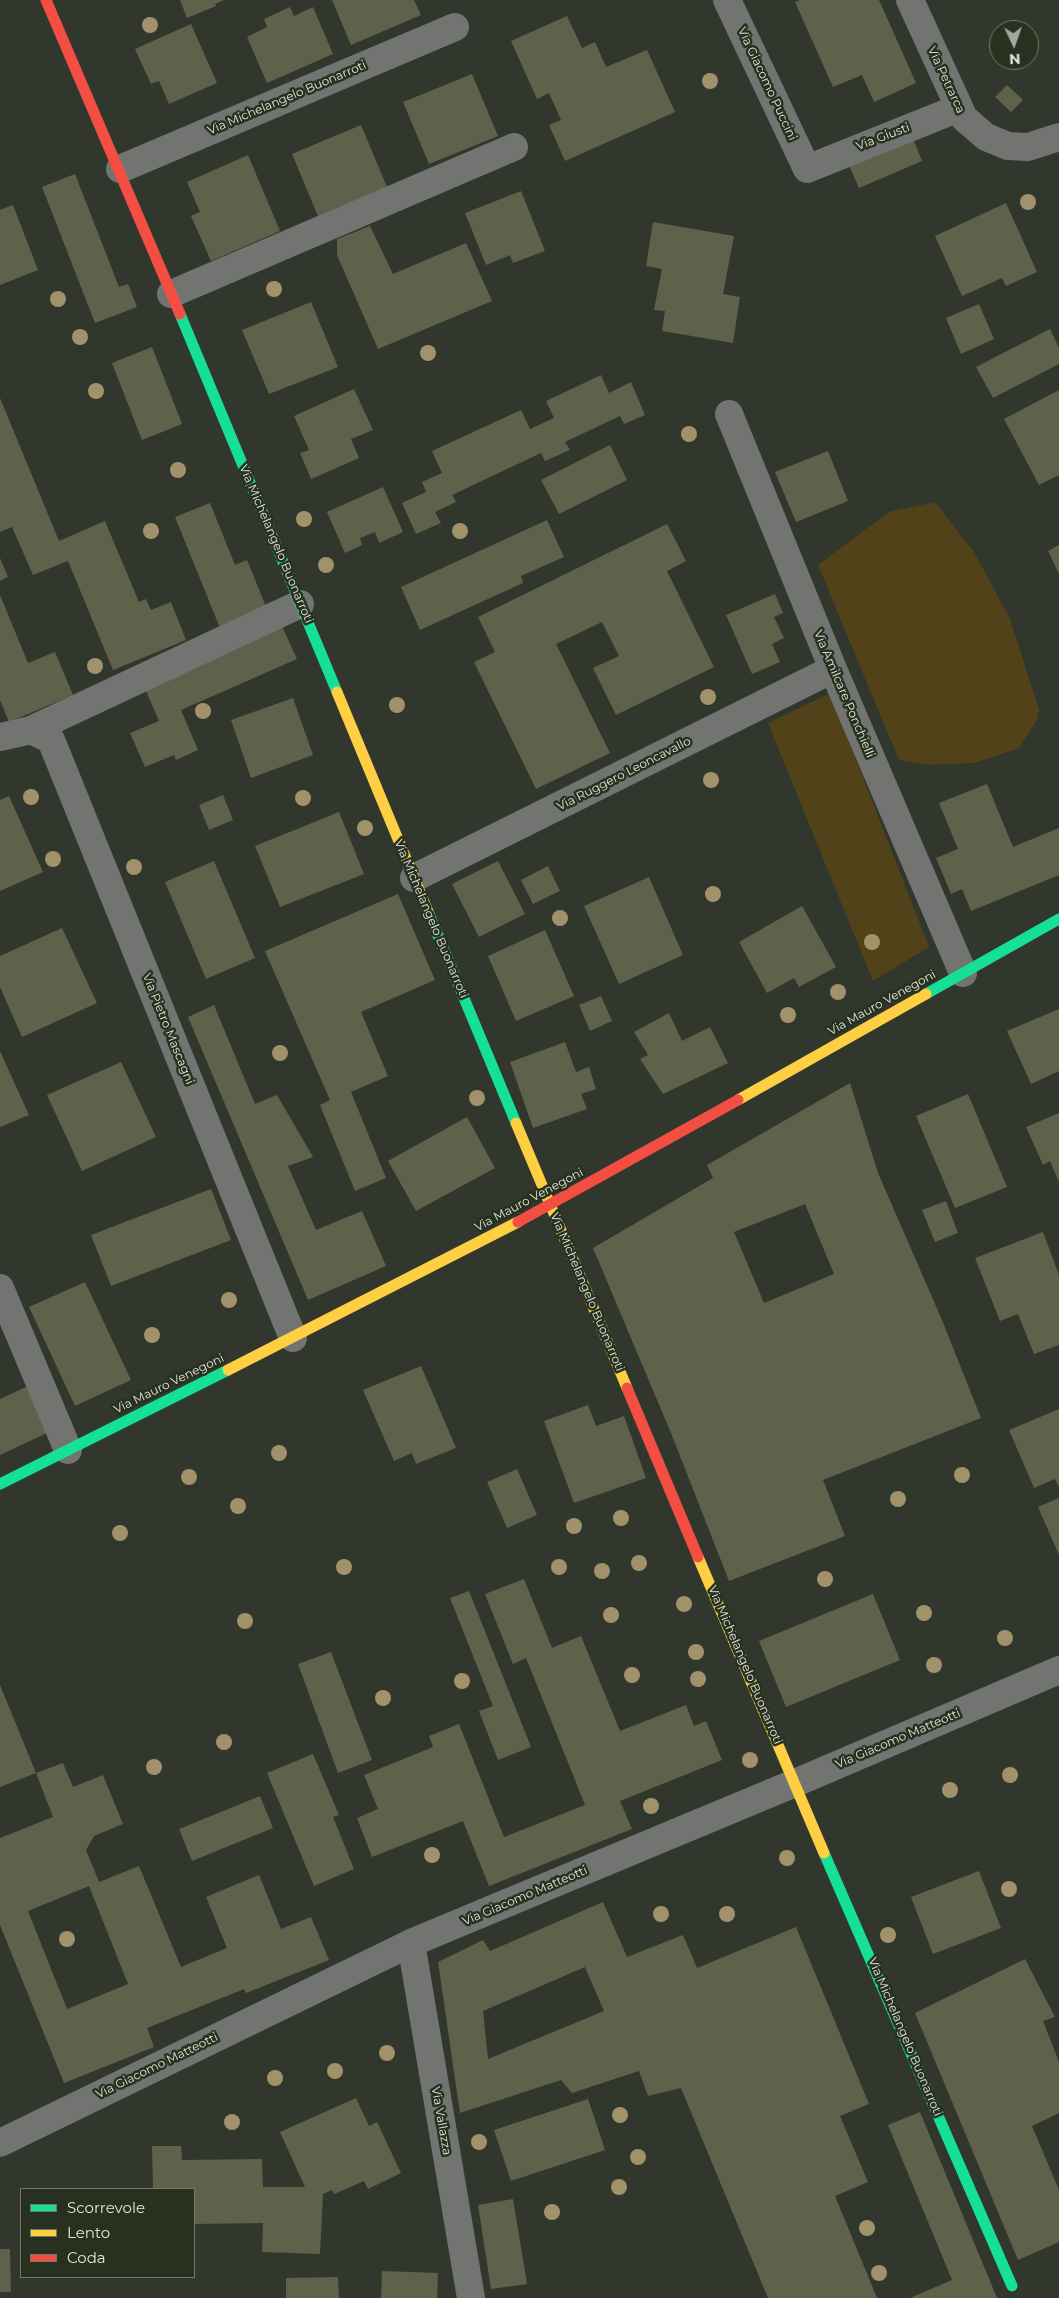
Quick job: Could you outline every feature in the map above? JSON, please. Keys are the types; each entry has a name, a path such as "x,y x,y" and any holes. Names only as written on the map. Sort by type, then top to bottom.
{"street":[{"name":"Via Michelangelo Buonarroti","path":"46,0 120,169 550,1206 795,1783 1012,2286"},
{"name":"Via Giacomo Puccini","path":"727,0 807,169"},
{"name":"Via Petrarca","path":"910,0 964,118 986,137 1008,146 1028,147 1059,137"},
{"name":"Via Michelangelo Buonarroti","path":"120,169 455,27"},
{"name":"Via Giusti","path":"807,169 959,108"},
{"path":"172,294 514,147"},
{"name":"Via Amilcare Ponchielli","path":"729,414 833,669 963,973"},
{"path":"0,736 31,730 300,604"},
{"name":"Via Ruggero Leoncavallo","path":"414,878 833,669"},
{"name":"Via Pietro Mascagni","path":"31,730 51,740 293,1338"},
{"name":"Via Mauro Venegoni","path":"0,1484 293,1338 550,1206 1059,919"},
{"path":"0,1288 68,1450"},
{"name":"Via Giacomo Matteotti","path":"0,2143 411,1943 795,1783 1059,1670"},
{"name":"Via Vallazza","path":"411,1943 471,2298"}],"shaded area":[{"path":"935,502 974,552 1010,619 1039,710 1037,720 1019,748 974,763 927,765 899,760 818,565 889,512"},
{"path":"830,693 929,947 873,981 768,723"}],"building":[{"path":"180,0 224,0 215,4 216,6 187,18"},
{"path":"332,0 414,0 421,15 351,45"},
{"path":"800,0 879,0 916,83 874,102 862,75 833,87 795,2"},
{"path":"290,7 294,16 313,7 333,54 267,83 247,37 267,27 264,19"},
{"path":"567,16 582,48 595,42 606,67 647,50 675,112 565,161 549,125 561,120 549,93 537,99 511,41"},
{"path":"191,24 217,83 169,104 159,81 151,84 135,49"},
{"path":"472,74 498,136 429,164 403,102"},
{"path":"1007,85 1023,100 1011,112 995,97"},
{"path":"361,125 387,187 318,216 292,154"},
{"path":"912,136 922,161 859,188 848,163"},
{"path":"248,155 280,231 211,261 191,216 200,212 187,182"},
{"path":"75,174 119,287 128,284 137,307 95,323 42,187"},
{"path":"521,191 545,251 513,263 510,255 486,265 465,213"},
{"path":"1006,203 1037,272 1006,286 1002,278 962,296 935,236"},
{"path":"13,205 38,270 0,285 0,210"},
{"path":"653,222 734,236 723,294 740,297 733,343 662,331 665,311 654,310 662,269 646,266"},
{"path":"370,226 393,274 466,243 492,301 378,349 337,255 337,239"},
{"path":"311,302 338,367 269,394 242,330"},
{"path":"979,304 994,339 961,354 946,318"},
{"path":"1050,329 1059,348 1059,364 993,398 976,367"},
{"path":"152,347 182,424 142,440 112,363"},
{"path":"601,375 609,393 631,382 645,415 624,424 620,416 565,442 570,450 545,461 541,453 452,495 456,502 435,512 441,523 416,534 402,503 426,492 422,482 442,473 432,451 521,410 530,429 554,418 546,401"},
{"path":"354,389 373,430 351,439 359,458 311,479 300,453 309,450 294,416"},
{"path":"1059,390 1059,475 1039,485 1004,419"},
{"path":"0,398 59,541 105,521 139,602 146,599 151,610 171,602 186,640 113,670 68,561 33,575 12,527 0,532"},
{"path":"610,445 627,480 559,514 541,480"},
{"path":"828,451 848,501 796,522 775,472"},
{"path":"383,487 403,532 379,543 375,532 360,538 362,545 345,553 327,512"},
{"path":"210,503 235,565 247,560 267,609 220,628 175,517"},
{"path":"547,520 564,557 521,576 523,583 420,630 401,587"},
{"path":"667,524 686,561 667,571 714,667 616,715 593,668 619,656 602,622 556,644 610,753 536,789 474,662 495,652 478,617"},
{"path":"1059,545 1059,574 1048,551"},
{"path":"0,558 8,577 0,581"},
{"path":"775,594 783,613 774,617 784,638 772,644 780,662 752,674 726,615"},
{"path":"0,595 28,663 55,652 73,695 9,722 0,700"},
{"path":"281,624 297,659 181,710 198,750 176,760 174,755 145,767 130,733 159,721 143,684"},
{"path":"293,698 313,755 251,778 231,720"},
{"path":"987,784 1013,847 1059,828 1059,875 971,911 962,889 951,894 936,858 958,849 939,803"},
{"path":"223,795 233,820 209,830 199,805"},
{"path":"9,796 43,872 0,891 0,800"},
{"path":"339,812 364,874 280,907 255,846"},
{"path":"214,861 255,958 206,979 165,882"},
{"path":"498,861 525,914 479,937 452,884"},
{"path":"548,866 560,891 533,904 521,880"},
{"path":"649,877 683,955 619,984 584,906"},
{"path":"398,894 435,980 361,1012 388,1076 351,1092 386,1178 355,1191 320,1105 330,1100 265,951"},
{"path":"802,906 836,967 799,987 794,978 767,993 739,942"},
{"path":"62,928 97,1003 22,1037 0,987 0,956"},
{"path":"545,930 574,996 516,1021 488,956"},
{"path":"601,996 612,1021 590,1031 579,1005"},
{"path":"214,1005 255,1104 277,1095 313,1157 288,1166 316,1230 362,1211 386,1266 308,1300 188,1017"},
{"path":"1059,1009 1059,1071 1031,1084 1007,1031"},
{"path":"669,1013 682,1041 710,1027 728,1063 663,1094 640,1059 648,1055 634,1032"},
{"path":"565,1042 576,1072 589,1067 596,1089 581,1094 587,1109 533,1128 510,1062"},
{"path":"0,1051 29,1115 0,1127"},
{"path":"121,1062 156,1137 82,1171 47,1095"},
{"path":"850,1083 878,1173 942,1320 981,1418 823,1480 845,1536 729,1581 671,1433 593,1248 713,1178 707,1165","holes":["805,1204 834,1274 764,1303 734,1232"]},
{"path":"968,1094 1007,1187 955,1208 916,1116"},
{"path":"1059,1113 1059,1182 1050,1161 1043,1165 1026,1127"},
{"path":"467,1117 495,1168 416,1211 388,1161"},
{"path":"211,1189 231,1240 111,1286 91,1235"},
{"path":"946,1201 958,1233 935,1242 922,1210"},
{"path":"1043,1232 1059,1275 1059,1345 1034,1354 1018,1314 1000,1321 975,1258"},
{"path":"85,1282 131,1380 75,1406 29,1307"},
{"path":"421,1366 456,1448 416,1464 412,1453 394,1461 363,1390"},
{"path":"28,1386 49,1432 0,1455 0,1399"},
{"path":"588,1405 596,1426 624,1416 646,1478 574,1503 544,1421"},
{"path":"1059,1409 1059,1487 1055,1479 1034,1488 1009,1430"},
{"path":"517,1469 537,1515 507,1528 487,1482"},
{"path":"1059,1498 1059,1555 1038,1507"},
{"path":"524,1579 552,1648 581,1636 620,1731 686,1705 694,1726 706,1721 722,1760 620,1801 632,1829 489,1886 463,1821 372,1857 357,1818 378,1809 364,1775 433,1747 429,1736 459,1724 504,1837 585,1805 526,1658 513,1664 485,1594"},
{"path":"469,1591 531,1747 498,1760 479,1711 493,1706 450,1598"},
{"path":"873,1594 900,1660 786,1707 759,1641"},
{"path":"331,1652 372,1760 338,1773 298,1664"},
{"path":"0,1685 36,1773 0,1787"},
{"path":"313,1754 339,1815 333,1817 354,1869 314,1886 267,1773"},
{"path":"63,1763 73,1787 103,1775 123,1824 94,1836 86,1850 99,1882 139,1866 181,1967 227,1948 206,1897 259,1875 281,1929 311,1917 329,1960 246,1993 244,1989 147,2028 154,2047 64,2083 0,1925 0,1838 53,1817 36,1773","holes":["89,1886 128,1984 67,2009 28,1911"]},
{"path":"260,1796 273,1828 192,1861 179,1829"},
{"path":"979,1871 1001,1928 933,1954 911,1897"},
{"path":"603,1902 627,1957 683,1935 697,1968 796,1927 869,2104 840,2116 868,2182 835,2196 877,2298 768,2298 681,2088 648,2096 639,2071 572,2093 561,2080 460,2113 438,1962 483,1940 490,1951","holes":["585,1967 604,2011 488,2059 483,2011"]},
{"path":"1025,1959 1055,2017 1043,2021 1059,2062 1059,2113 1032,2126 1059,2190 1059,2242 1018,2260 915,2013"},
{"path":"356,2098 369,2126 377,2122 401,2173 368,2189 364,2181 334,2194 332,2190 323,2194 320,2254 262,2252 263,2223 195,2224 195,2188 153,2188 152,2146 181,2146 182,2160 262,2159 263,2187 305,2187 280,2132"},
{"path":"588,2099 605,2150 511,2181 494,2130"},
{"path":"920,2112 997,2298 910,2298 952,2280 888,2125"},
{"path":"513,2199 527,2284 491,2289 478,2205"},
{"path":"0,2249 10,2249 11,2292 0,2292"},
{"path":"382,2271 438,2273 437,2298 381,2298"},
{"path":"338,2277 339,2298 286,2298 286,2278"}],"traffic: fast":[{"path":"180,314 337,692"},
{"path":"429,914 516,1123"},
{"path":"926,994 1059,919"},
{"path":"0,1484 228,1370"},
{"path":"824,1853 1012,2286"}],"traffic: slow":[{"path":"337,692 429,914"},
{"path":"738,1100 926,994"},
{"path":"516,1123 627,1388"},
{"path":"228,1370 518,1222"},
{"path":"698,1557 824,1853"}],"traffic: jam":[{"path":"46,0 180,314"},
{"path":"518,1222 738,1100"},
{"path":"627,1388 698,1557"}]}
